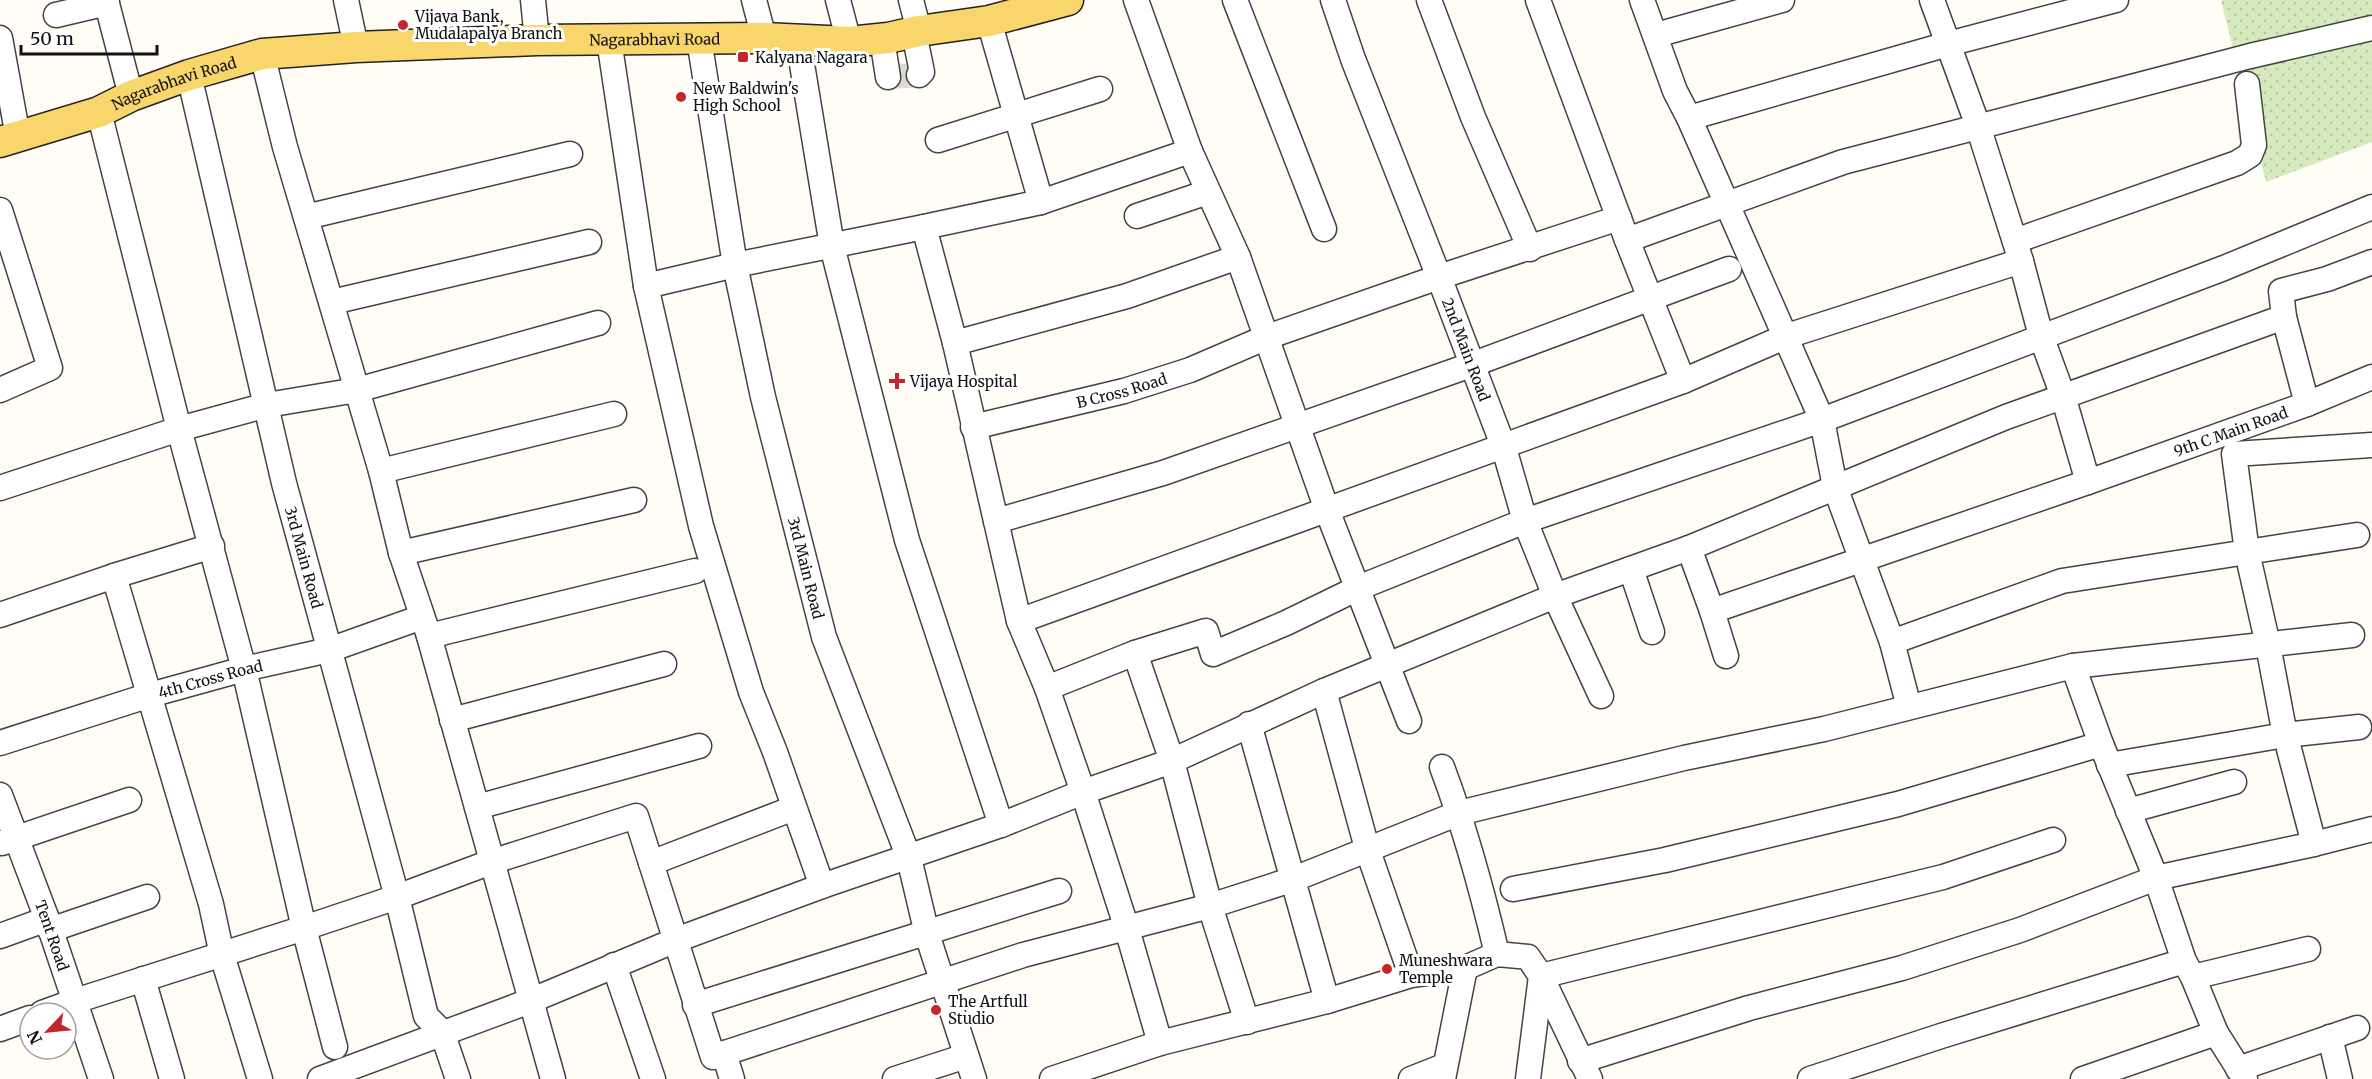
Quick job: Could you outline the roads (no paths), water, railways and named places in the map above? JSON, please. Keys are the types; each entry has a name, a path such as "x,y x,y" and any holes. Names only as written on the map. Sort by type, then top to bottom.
{"main road":[{"name":"Nagarabhavi Road","path":"9,140 99,112 131,96 189,75 262,54 356,47 537,40 764,38 849,42 882,39 997,13 1068,0"}],"street":[{"path":"346,0 356,47"},
{"path":"533,0 537,40"},
{"path":"754,0 764,38"},
{"path":"838,0 849,42"},
{"path":"911,0 922,72 919,75"},
{"path":"1136,0 1190,151 1238,257 1327,510 1409,721"},
{"path":"1235,0 1324,229"},
{"name":"2nd Main Road","path":"1333,0 1353,59 1504,448 1525,521 1555,596 1601,696"},
{"path":"1429,0 1473,117 1530,249"},
{"path":"1538,0 1623,229 1683,381"},
{"path":"1642,0 1675,91 1787,336 1822,420 1835,487 1892,642 1909,707"},
{"path":"1656,35 1782,0"},
{"path":"1932,0 1978,126 2018,251 2041,336 2063,396 2088,482"},
{"path":"1689,118 1948,44 2116,0"},
{"path":"56,15 106,2 131,96"},
{"path":"997,13 1015,116 1041,202"},
{"name":"B Cross Road","path":"973,427 1124,391 1190,370 1267,337 1439,277 1530,249 1728,204 1843,162 2250,56 2372,28"},
{"path":"0,38 9,140"},
{"name":"3rd Main Road","path":"699,39 735,265 763,396 824,637 909,858 927,934 974,1079"},
{"path":"882,39 888,77"},
{"path":"609,40 646,286 701,526 750,692 822,886"},
{"path":"798,40 832,246 907,540 1001,825"},
{"path":"262,54 285,147 381,471 401,553 452,720 553,1079"},
{"name":"3rd Main Road","path":"189,75 284,483 397,897 426,1016 442,1032 458,1079"},
{"path":"1019,621 1504,448 1683,381 1787,336 2018,251 2227,167 2250,155 2254,145 2247,84"},
{"path":"938,140 1100,88"},
{"path":"99,112 179,429 244,669 304,928 335,1047"},
{"path":"646,286 735,265 1041,202 1190,151"},
{"path":"306,217 570,154"},
{"path":"1137,216 1209,192"},
{"path":"1047,688 1135,653 1206,631 1213,654 1286,623 1358,588 1525,521 1822,420 2224,268 2372,207"},
{"path":"0,210 50,368 0,390"},
{"path":"924,227 954,343 1019,621 1047,688 1083,792 1127,929 1160,1043"},
{"path":"332,302 589,242"},
{"path":"954,343 1127,296 1238,257"},
{"path":"2307,404 2284,317 2281,291 2327,279 2372,262"},
{"path":"996,521 1163,473 1298,427 1729,269"},
{"path":"320,1079 530,1001 676,940 822,886 1001,825 1172,760 1386,664 1555,596 1689,548 2006,417 2284,317"},
{"path":"0,488 179,429 267,405 357,390 598,323"},
{"name":"9th C Main Road","path":"1712,611 2088,482 2307,404 2372,377"},
{"path":"381,471 614,414"},
{"path":"2220,434 2234,454 2247,552 2287,742 2314,844"},
{"path":"2234,454 2372,445"},
{"path":"401,553 634,500"},
{"path":"1892,642 2062,581 2357,535"},
{"path":"0,615 114,576 212,546"},
{"path":"1689,548 1712,611 1725,656"},
{"path":"1631,569 1652,632"},
{"name":"4th Cross Road","path":"0,743 150,695 244,669 425,627 695,571"},
{"path":"114,576 211,904 222,955 260,1079"},
{"path":"75,1000 222,955 397,897 491,862 636,816 713,1057 1023,955 1210,906 1294,879 1459,813 1580,783 1824,729 2073,666 2352,635"},
{"path":"1135,653 1172,760 1210,906 1247,1022"},
{"path":"452,720 664,664"},
{"path":"2073,666 2105,754 2156,878 2188,969 2216,1033 2242,1074 2357,1028"},
{"path":"1324,691 1367,848 1411,975"},
{"path":"1249,724 1327,1002"},
{"path":"1513,889 1665,860 2105,754 2287,742 2359,727"},
{"path":"477,807 699,746"},
{"path":"1442,767 1459,813 1483,893 1497,954"},
{"path":"2128,811 2234,782"},
{"name":"Tent Road","path":"0,795 8,841 48,925 101,1079"},
{"path":"8,841 129,800"},
{"path":"651,863 794,808"},
{"path":"1052,1079 1160,1043 1327,1002 1411,975 1465,968 1497,954 1528,957 1541,976 1585,1070 1749,1008 1902,968 2019,930 2156,878 2372,829"},
{"path":"1541,976 1943,877 2053,840"},
{"path":"695,1005 1059,891"},
{"path":"0,936 147,897"},
{"path":"1810,1079 1861,1071 2188,969 2307,949"},
{"path":"614,965 653,1079"},
{"path":"1411,1079 1443,1072 1465,968"},
{"path":"1528,1079 1541,976"},
{"path":"143,979 172,1079"},
{"path":"0,1029 18,1022"},
{"path":"2084,1079 2216,1033"},
{"path":"2330,1037 2340,1079"},
{"path":"724,1053 732,1079"},
{"path":"895,1079 966,1056"}],"tunnel":[{"path":"888,77 919,75"}],"place":[{"name":"Vijaya Bank, Mudalapalya Branch","path":"403,25"},
{"name":"Kalyana Nagara","path":"743,57"},
{"name":"New Baldwin's High School","path":"681,97"},
{"name":"Vijaya Hospital","path":"897,381"},
{"name":"Muneshwara Temple","path":"1387,969"},
{"name":"The Artfull Studio","path":"936,1010"}]}
